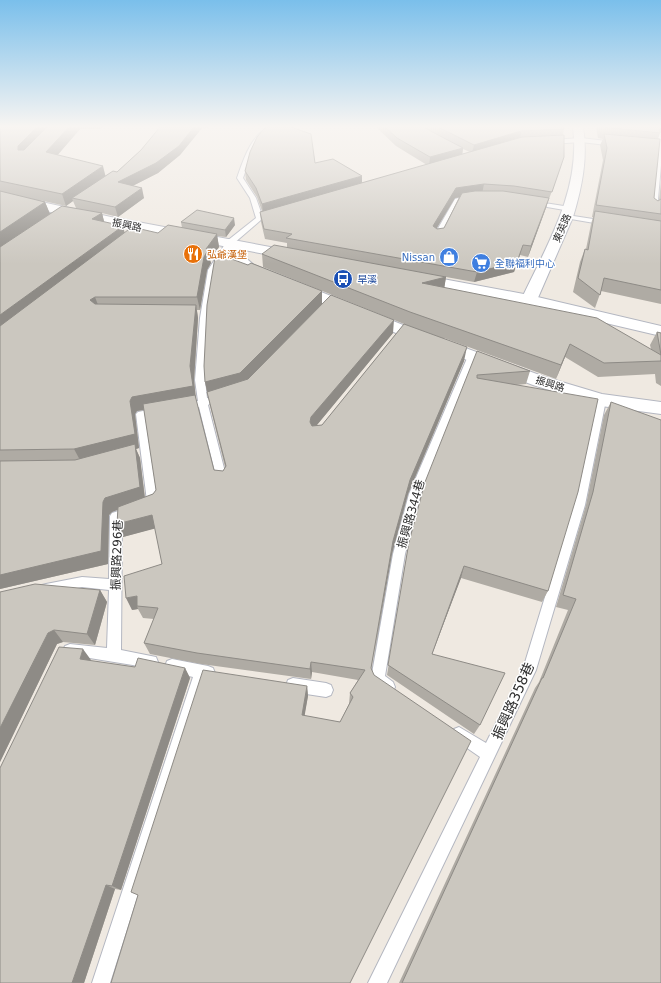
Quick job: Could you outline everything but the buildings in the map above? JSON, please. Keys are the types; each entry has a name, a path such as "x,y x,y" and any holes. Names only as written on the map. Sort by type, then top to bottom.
{"main road":[{"name":"振興路","path":"0,197 67,210 141,231 230,243 309,258"},
{"path":"403,276 529,300 661,331"}],"street":[{"name":"東英路","path":"529,300 568,213 579,173"},
{"path":"51,221 67,210"},
{"name":"振興路","path":"230,243 235,256 249,268 328,305 399,333 601,400 661,408"}],"lane":[{"path":"242,173 240,178 253,198 260,218"},
{"path":"654,210 658,173"},
{"path":"437,237 457,200 478,196"},
{"path":"523,202 614,224"},
{"path":"222,480 203,402 200,380 201,315 212,270 230,243 260,218 282,212"},
{"name":"振興路344巷","path":"397,693 378,680 399,554 415,494 472,356"},
{"path":"203,402 217,398"},
{"name":"振興路358巷","path":"377,983 490,754 529,670 579,505 601,400"},
{"name":"振興路296巷","path":"114,655 116,516 153,503 142,452 141,414 203,402"},
{"path":"37,591 82,582 116,584"},
{"path":"60,656 63,649 114,655 224,675"},
{"path":"101,983 201,672"},
{"path":"279,683 326,690"},
{"path":"450,728 490,754"}],"place":[{"name":"弘爺漢堡","path":"193,254"},
{"name":"Nissan","path":"449,257"},
{"name":"全聯福利中心","path":"481,263"},
{"name":"旱溪","path":"343,279"}]}
